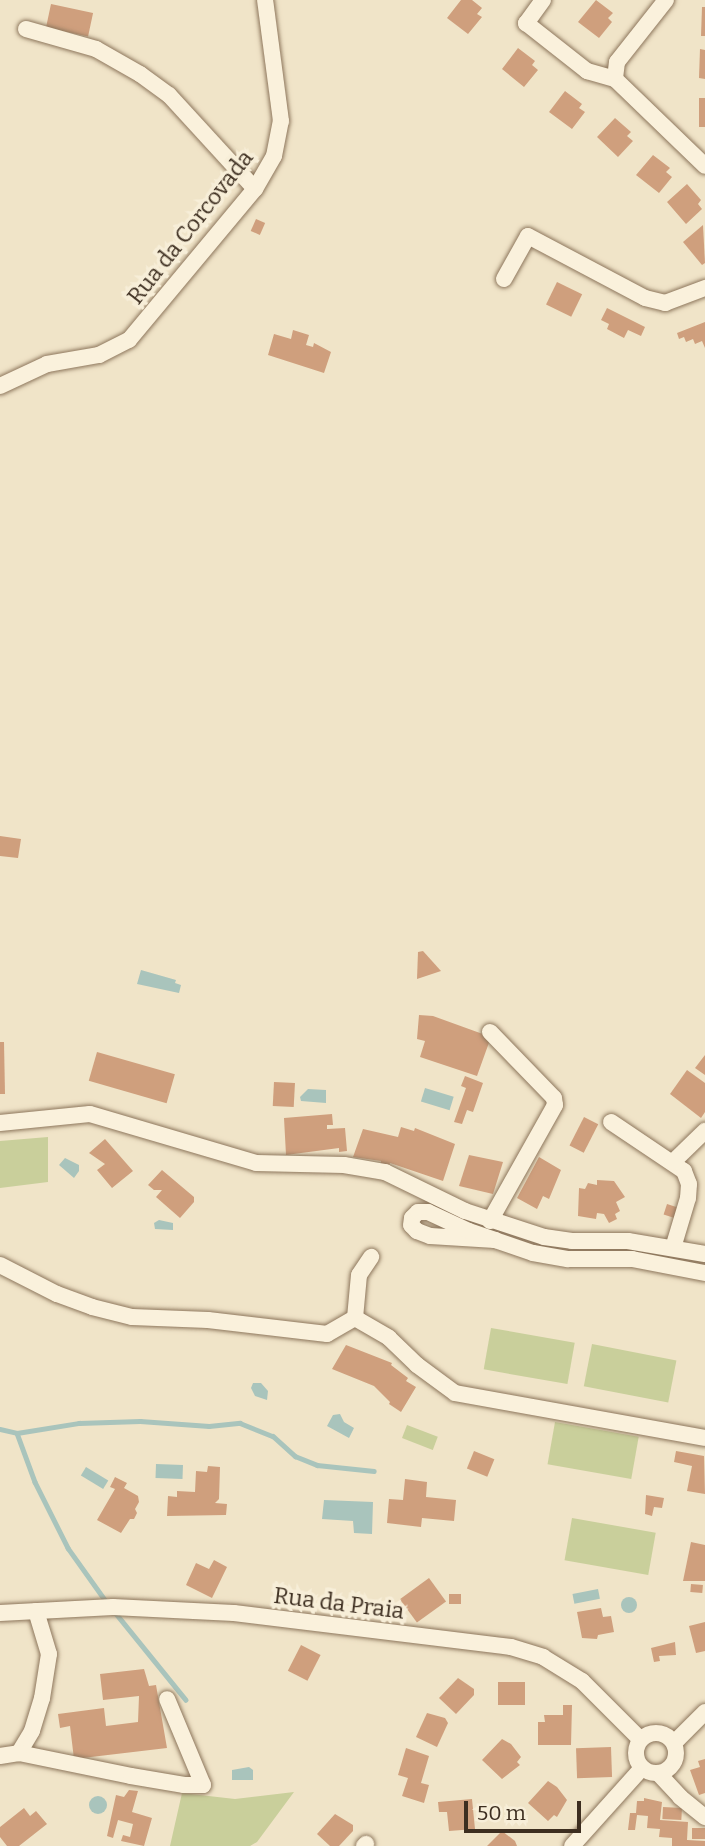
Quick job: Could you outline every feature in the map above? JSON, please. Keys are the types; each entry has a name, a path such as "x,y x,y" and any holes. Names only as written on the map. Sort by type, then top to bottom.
{"street":[{"name":"Rua da Corcovada","path":"0,386 47,364 99,355 129,340 255,189 274,156 281,121 265,0"},
{"path":"543,0 526,23 587,71 615,79 705,166"},
{"path":"615,79 617,62 666,0"},
{"path":"26,29 96,49 140,74 169,95 255,189"},
{"path":"504,279 528,236 645,298 665,303 705,288"},
{"path":"490,1032 554,1098 555,1105 490,1221"},
{"path":"0,1123 90,1114 256,1163 344,1165 385,1172 490,1221 544,1237 572,1241 628,1241 705,1254"},
{"path":"611,1122 684,1171 689,1184 673,1248"},
{"path":"673,1163 705,1131"},
{"path":"495,1240 533,1253 568,1259 632,1259 705,1273"},
{"path":"355,1318 359,1275 371,1257"},
{"path":"0,1265 57,1294 92,1307 132,1317 208,1320 327,1334 355,1318"},
{"path":"355,1318 389,1338 417,1365 455,1393 705,1438"},
{"name":"Rua da Praia","path":"0,1613 109,1607 233,1613 511,1647 543,1657 582,1681 640,1739"},
{"path":"19,1753 32,1731 42,1698 49,1654 36,1611"},
{"path":"0,1756 19,1753 131,1776 184,1785 204,1785 167,1699"},
{"path":"658,1773 674,1762 674,1742 705,1713"},
{"path":"642,1768 635,1751 640,1739 658,1732 674,1742"},
{"path":"642,1768 658,1773 680,1797 705,1817"},
{"path":"576,1845 642,1768"}],"green space":[{"path":"48,1137 48,1182 0,1188 0,1141"},
{"path":"491,1328 575,1343 567,1384 484,1369"},
{"path":"592,1344 676,1360 668,1403 584,1386"},
{"path":"555,1422 639,1437 631,1479 548,1464"},
{"path":"407,1425 438,1437 433,1450 402,1438"},
{"path":"572,1518 656,1533 648,1575 565,1560"},
{"path":"294,1792 257,1842 250,1846 170,1846 182,1793 235,1799"}],"water":[{"path":"141,970 176,980 175,983 181,985 179,993 137,984"},
{"path":"425,1088 454,1097 450,1110 421,1101"},
{"path":"308,1089 326,1090 326,1103 301,1101 300,1097"},
{"path":"65,1158 79,1165 79,1171 74,1178 59,1165"},
{"path":"159,1220 173,1223 173,1230 155,1229 154,1223"},
{"path":"253,1383 261,1383 268,1391 267,1400 255,1396 251,1388"},
{"path":"340,1414 344,1422 354,1428 349,1438 327,1426 333,1415"},
{"path":"156,1464 183,1465 182,1479 156,1478"},
{"path":"86,1467 108,1480 103,1489 81,1476"},
{"path":"324,1500 373,1502 372,1534 354,1533 353,1521 322,1519"},
{"path":"598,1589 600,1599 574,1604 572,1594"},
{"path":"626,1597 632,1597 637,1605 635,1611 626,1613 621,1608 621,1602"},
{"path":"249,1767 253,1770 253,1780 232,1780 232,1770"},
{"path":"94,1796 102,1796 107,1805 105,1812 94,1814 89,1809 89,1801"}],"building":[{"path":"461,0 472,0 482,8 477,14 482,17 468,34 447,18"},
{"path":"596,0 613,13 608,18 612,22 599,38 578,22"},
{"path":"51,4 93,13 88,36 46,27"},
{"path":"702,7 705,7 705,36 701,36"},
{"path":"518,48 535,61 532,65 538,70 524,87 502,69"},
{"path":"700,49 705,50 705,79 699,78"},
{"path":"565,91 582,104 579,108 585,112 572,129 549,112"},
{"path":"699,98 705,98 705,127 699,127"},
{"path":"615,118 631,132 627,136 633,141 618,157 597,137"},
{"path":"653,155 670,168 666,172 672,177 659,193 636,175"},
{"path":"687,184 701,200 698,204 702,209 686,224 667,202"},
{"path":"256,219 265,223 260,235 251,231"},
{"path":"703,225 705,263 702,265 683,242"},
{"path":"557,282 582,294 571,317 546,304"},
{"path":"607,308 645,327 641,336 628,330 624,338 607,329 609,324 601,320"},
{"path":"705,322 705,348 702,341 695,344 693,339 686,342 684,337 679,339 677,333"},
{"path":"293,330 309,335 306,345 313,347 314,343 331,352 324,373 268,355 274,334 291,339"},
{"path":"0,836 21,839 18,858 0,856"},
{"path":"423,951 441,971 417,979 418,952"},
{"path":"419,1015 433,1016 491,1037 477,1076 420,1057 425,1041 417,1039"},
{"path":"0,1042 4,1042 5,1094 0,1094"},
{"path":"97,1052 175,1074 167,1103 89,1081"},
{"path":"705,1055 705,1075 695,1068"},
{"path":"687,1070 705,1083 705,1112 701,1118 670,1094"},
{"path":"465,1076 483,1083 473,1112 467,1110 462,1124 454,1122 466,1088 461,1086"},
{"path":"274,1082 295,1083 294,1107 273,1106"},
{"path":"332,1114 333,1125 327,1125 327,1129 345,1128 347,1151 339,1152 339,1148 286,1155 284,1118"},
{"path":"584,1117 598,1124 584,1153 569,1146"},
{"path":"401,1127 414,1131 415,1128 455,1144 443,1181 390,1163 388,1168 380,1166 381,1161 353,1157 363,1129 398,1137"},
{"path":"105,1139 133,1171 112,1188 97,1170 105,1164 89,1153"},
{"path":"469,1155 503,1162 493,1194 459,1186"},
{"path":"539,1157 561,1170 549,1199 543,1196 537,1209 517,1198"},
{"path":"162,1170 194,1197 194,1202 180,1218 156,1197 162,1190 154,1190 148,1185"},
{"path":"597,1180 614,1181 625,1197 616,1202 620,1211 615,1214 617,1219 609,1223 604,1214 597,1213 596,1219 578,1216 579,1188 585,1189 588,1183 597,1185"},
{"path":"667,1204 679,1208 676,1218 664,1214"},
{"path":"346,1345 392,1363 391,1365 408,1378 406,1381 416,1387 401,1412 389,1404 374,1386 332,1369"},
{"path":"474,1451 494,1459 487,1477 467,1469"},
{"path":"676,1451 704,1456 705,1494 687,1491 692,1466 674,1462"},
{"path":"208,1466 220,1467 219,1499 215,1503 227,1504 226,1515 167,1516 168,1496 177,1497 177,1491 195,1492 196,1471 207,1472"},
{"path":"115,1477 127,1483 124,1488 138,1496 139,1502 134,1519 130,1519 121,1533 97,1520 115,1489 110,1487"},
{"path":"405,1479 427,1482 426,1497 456,1500 454,1521 422,1518 421,1527 387,1523 389,1499 403,1500"},
{"path":"646,1495 664,1498 662,1508 654,1507 652,1516 645,1514"},
{"path":"691,1542 705,1545 705,1581 683,1581"},
{"path":"214,1560 227,1567 212,1598 186,1585 196,1563 209,1569"},
{"path":"429,1578 446,1601 417,1623 400,1599"},
{"path":"691,1584 703,1585 702,1593 690,1592"},
{"path":"449,1594 461,1594 461,1604 449,1604"},
{"path":"601,1608 603,1617 611,1616 614,1632 598,1635 597,1639 582,1638 577,1612"},
{"path":"705,1622 705,1651 696,1653 689,1626"},
{"path":"675,1642 676,1655 659,1656 660,1661 654,1662 651,1648"},
{"path":"301,1645 321,1655 307,1681 288,1671"},
{"path":"144,1669 149,1686 156,1685 167,1748 74,1759 70,1726 60,1728 58,1714 104,1708 106,1726 138,1722 139,1696 103,1700 100,1674"},
{"path":"458,1678 474,1689 474,1695 456,1714 439,1698"},
{"path":"498,1682 525,1682 525,1705 498,1705"},
{"path":"563,1705 572,1705 571,1745 538,1745 538,1722 545,1722 544,1715 563,1715"},
{"path":"427,1713 445,1718 448,1723 437,1747 416,1737"},
{"path":"502,1739 511,1744 521,1757 517,1762 520,1765 502,1779 482,1760"},
{"path":"611,1747 612,1777 577,1778 576,1748"},
{"path":"406,1748 429,1756 421,1783 429,1785 424,1803 402,1796 408,1778 398,1775"},
{"path":"705,1759 705,1793 699,1795 690,1770 700,1767 698,1761"},
{"path":"548,1781 557,1787 567,1800 557,1817 554,1815 548,1821 528,1803"},
{"path":"129,1790 138,1791 132,1812 152,1818 144,1846 121,1841 123,1835 130,1837 133,1824 118,1820 113,1838 107,1836 116,1795 124,1797"},
{"path":"644,1798 662,1802 660,1820 688,1822 687,1840 705,1841 705,1846 672,1846 672,1838 659,1837 660,1829 647,1828 648,1816 637,1815 635,1830 628,1830 630,1813 636,1813 637,1801 644,1801"},
{"path":"472,1799 475,1829 449,1831 447,1812 439,1812 438,1802"},
{"path":"663,1807 682,1808 681,1820 662,1819"},
{"path":"24,1808 30,1816 36,1811 47,1824 19,1846 7,1846 0,1837 0,1827"},
{"path":"335,1814 353,1825 353,1831 339,1846 330,1846 317,1834"},
{"path":"692,1828 705,1828 705,1839 692,1839"},
{"path":"502,1831 515,1841 517,1846 487,1846"}],"waterway":[{"path":"17,1433 79,1423 140,1421 209,1426 240,1423 273,1436 295,1456 317,1465 374,1471"},
{"path":"0,1429 17,1433 35,1482 68,1548 108,1604"},
{"path":"114,1611 186,1700"}]}
